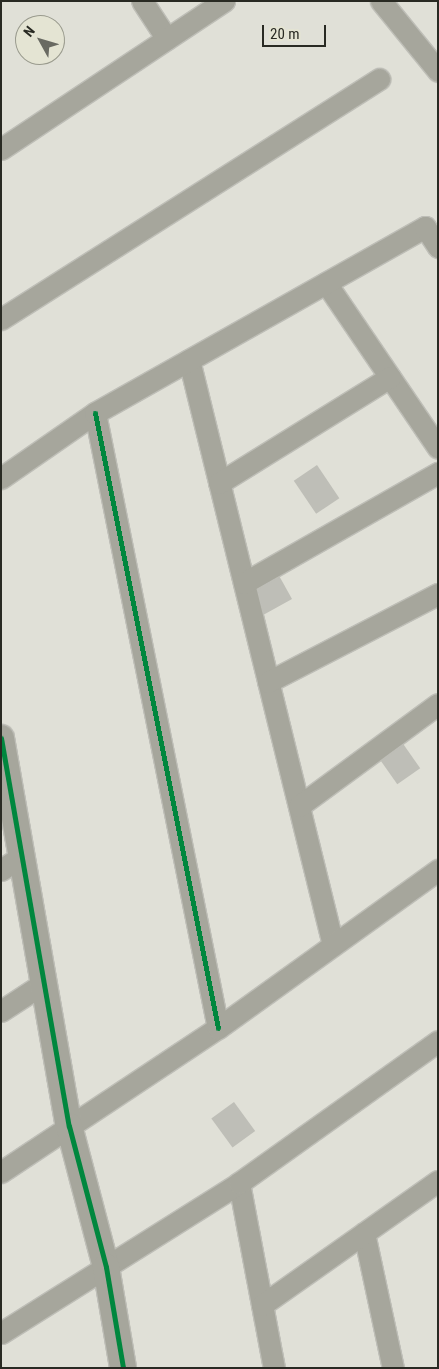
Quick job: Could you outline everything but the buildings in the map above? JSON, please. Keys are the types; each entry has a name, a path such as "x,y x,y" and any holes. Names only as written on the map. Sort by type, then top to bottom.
{"street":[{"path":"142,1 167,39"},
{"path":"1,149 224,1"},
{"path":"381,1 438,71"},
{"path":"1,319 379,79"},
{"path":"1,478 95,413 431,222 438,247"},
{"path":"326,283 438,448"},
{"path":"189,360 333,945"},
{"path":"219,483 390,377"},
{"path":"95,413 218,1028"},
{"path":"244,584 438,473"},
{"path":"268,682 438,594"},
{"path":"299,806 438,704"},
{"path":"1,738 12,863 44,983 68,1126 106,1267 123,1368"},
{"path":"1,1172 218,1028 438,870"},
{"path":"1,1012 44,983"},
{"path":"1,1333 239,1183 438,1040"},
{"path":"262,1305 438,1181"},
{"path":"239,1183 274,1368"},
{"path":"364,1233 393,1368"}],"cycle path":[{"path":"95,413 218,1028"},
{"path":"1,738 69,1126 106,1267 123,1368"}]}
